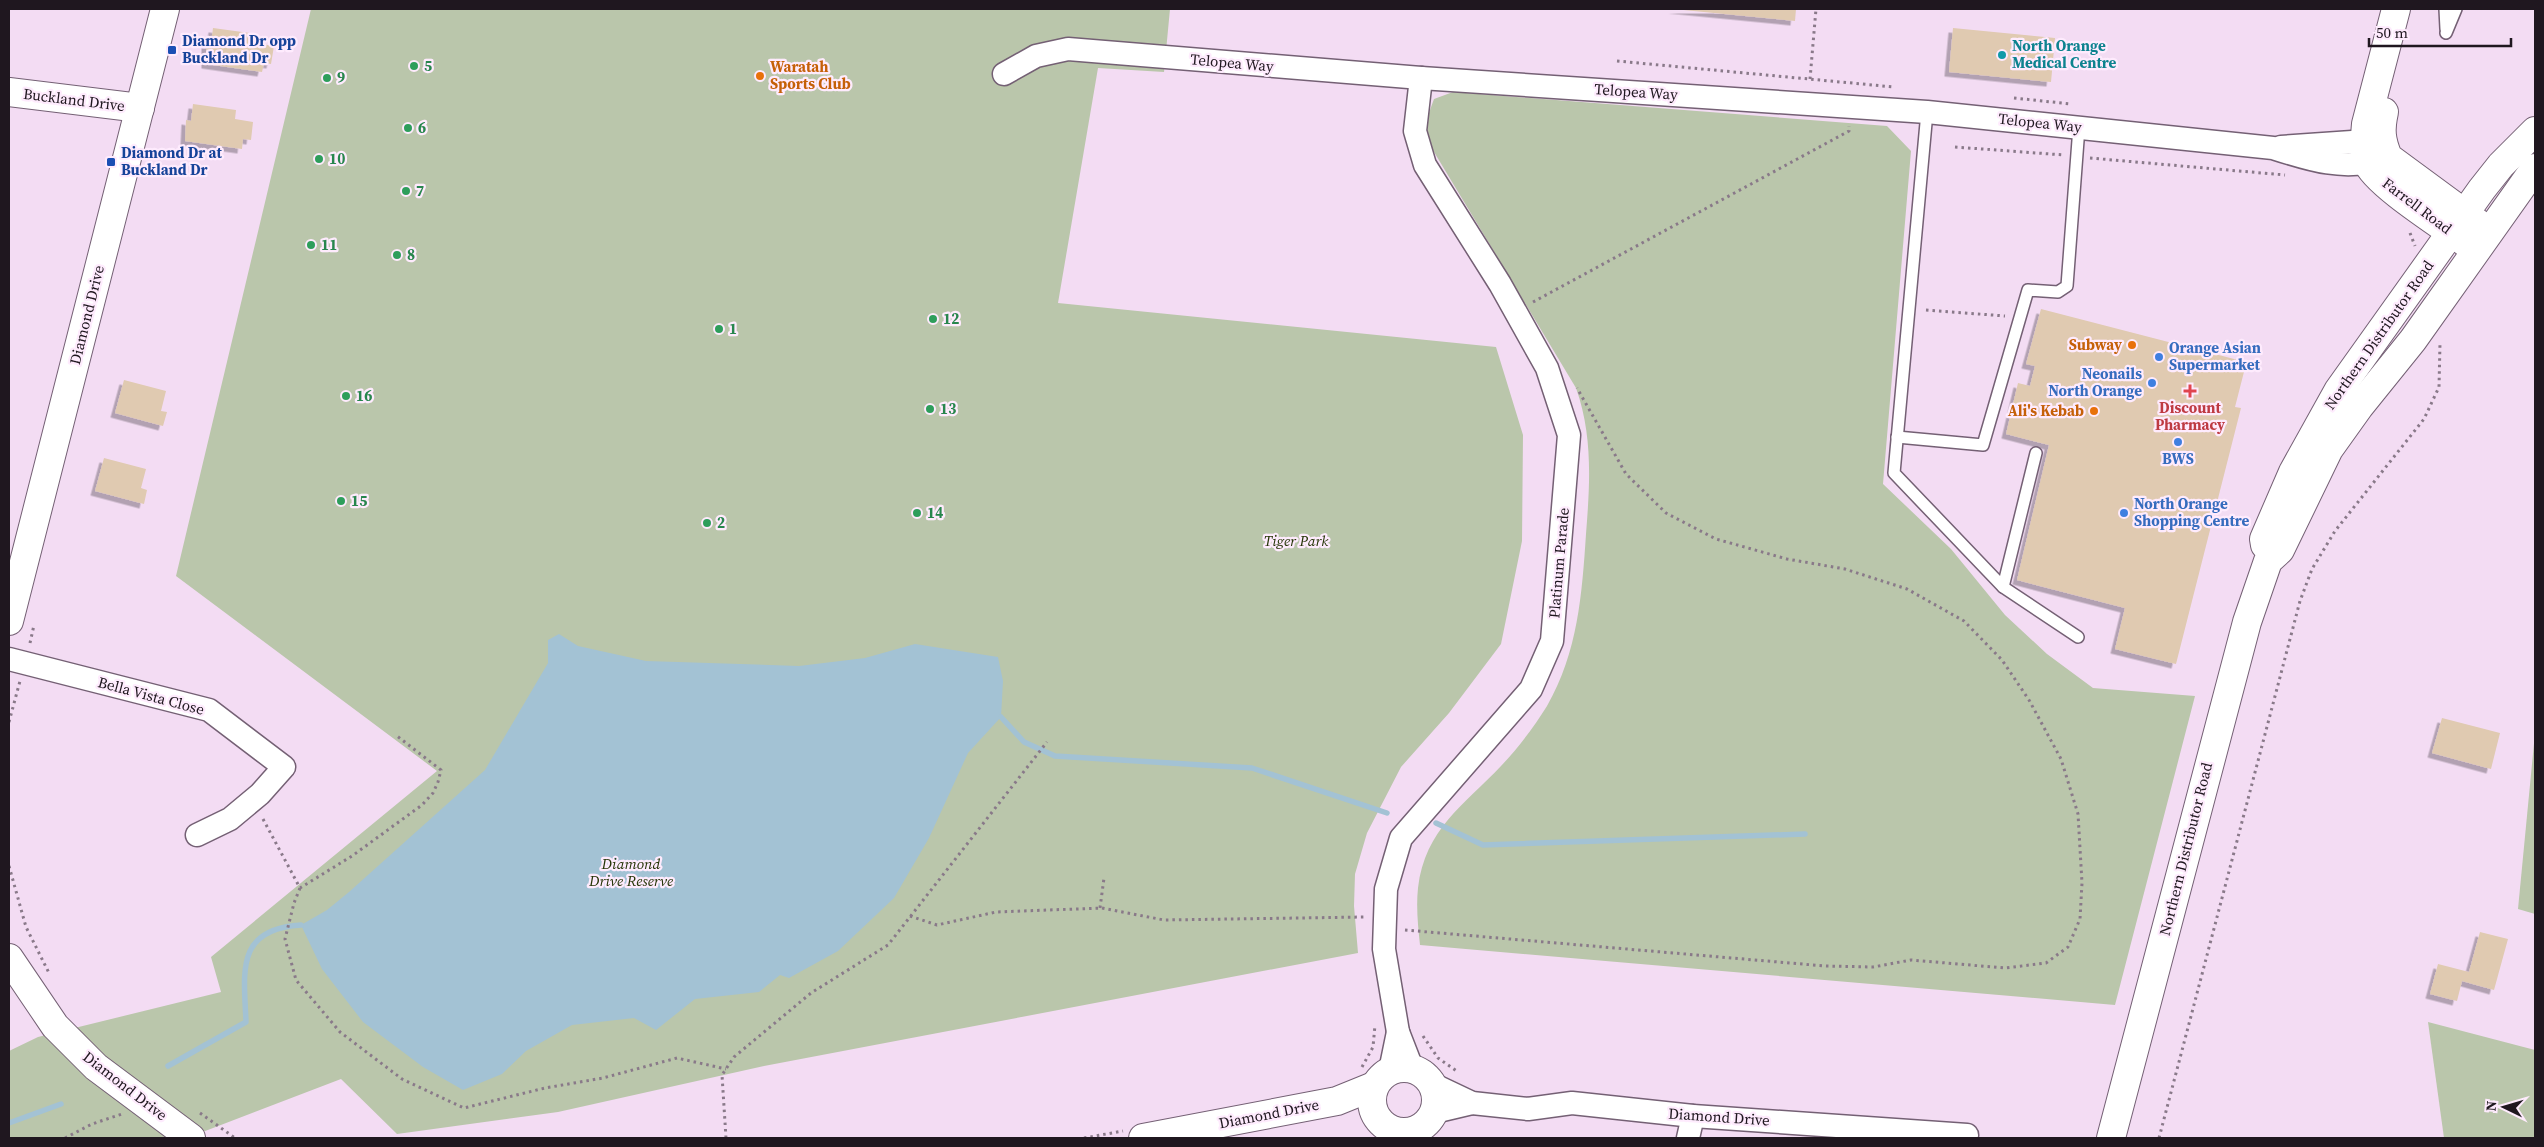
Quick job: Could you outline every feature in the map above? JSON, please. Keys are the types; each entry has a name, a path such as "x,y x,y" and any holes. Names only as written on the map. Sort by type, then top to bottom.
{"street":[{"name":"Diamond Drive","path":"9,621 165,9"},
{"path":"2375,151 2366,124 2396,9"},
{"path":"2375,151 2410,9"},
{"name":"Telopea Way","path":"1004,74 1036,56 1068,49 1421,78 1927,112 2273,148 2315,143 2375,151"},
{"name":"Platinum Parade","path":"1394,1076 1398,1032 1384,949 1386,889 1401,838 1531,689 1552,641 1569,435 1547,368 1500,284 1425,165 1415,131 1421,78"},
{"name":"Buckland Drive","path":"9,92 140,108"},
{"name":"Northern Distributor Road","path":"2268,561 2264,539 2293,472 2338,391 2501,165 2535,131"},
{"name":"Farrell Road","path":"2375,151 2380,180 2458,223 2483,242"},
{"name":"Northern Distributor Road","path":"2111,1138 2226,697 2247,622 2268,561 2280,550 2329,449 2359,407 2413,340 2535,168"},
{"name":"Bella Vista Close","path":"9,660 209,710 284,767 260,794 230,818 196,835"},
{"name":"Diamond Drive","path":"9,958 55,1026 96,1067 192,1138"},
{"name":"Diamond Drive","path":"1143,1138 1337,1101 1394,1076 1472,1103 1528,1109 1572,1103 1693,1116 1967,1135"},
{"path":"1394,1076 1436,1093 1404,1128 1372,1107 1394,1076"},
{"name":"Diamond Drive","path":"1337,1101 1404,1128 1472,1103"},
{"path":"1688,1138 1693,1116"}],"lane":[{"path":"2445,9 2446,33 2456,9"},
{"path":"1927,112 1894,473 2003,587 2078,637"},
{"path":"1897,437 1983,445 2028,290 2058,292 2066,286 2079,127"},
{"path":"2003,587 2036,453"}],"path":[{"path":"1810,79 1816,9"},
{"path":"1617,61 1899,88"},
{"path":"2007,98 2071,104"},
{"path":"1529,304 1849,131 1851,107"},
{"path":"1955,147 2293,176"},
{"path":"2408,229 2414,245"},
{"path":"1926,310 2009,316"},
{"path":"2159,1138 2300,601 2312,569 2334,531 2424,419 2439,387 2441,338"},
{"path":"1397,929 1825,966 1873,967 1910,960 2005,968 2046,963 2068,947 2080,919 2082,883 2078,814 2061,759 2029,700 2002,660 1964,621 1907,589 1844,569 1787,559 1716,539 1666,514 1626,474 1573,380"},
{"path":"397,736 441,770 433,793 422,805 391,828 300,888 294,903 285,940 296,980 340,1032 402,1079 464,1108 545,1088 603,1078 677,1058 726,1069"},
{"path":"726,1138 722,1075 734,1057 811,993 888,945 1047,742"},
{"path":"260,794 264,806 263,819 300,888"},
{"path":"9,866 26,927 51,976"},
{"path":"1100,908 1104,878"},
{"path":"910,916 937,925 996,912 1100,908 1164,920 1368,917"},
{"path":"1368,925 1369,909"},
{"path":"1375,1024 1373,1047 1394,1076"},
{"path":"66,1138 92,1124 127,1112 140,1100"},
{"path":"195,1110 235,1138"}],"green space":[{"path":"311,9 1170,9 1164,72 1098,68 1058,303 1496,347 1523,435 1522,541 1501,644 1449,713 1401,767 1367,833 1355,874 1354,906 1358,953 764,1066 558,1112 397,1134 341,1079 187,1138 9,1138 9,1051 38,1037 221,992 211,957 437,771 176,576"},
{"path":"1453,92 1887,126 1911,151 1883,484 1951,549 2005,615 2047,654 2093,688 2195,696 2115,1005 1420,945 1417,909 1418,888 1422,867 1429,850 1438,834 1460,806 1514,752 1547,706 1566,665 1577,622 1580,601 1589,496 1588,442 1576,388 1428,142 1426,121 1434,99"},
{"path":"2535,733 2535,914 2518,909"},
{"path":"2428,1022 2535,1050 2535,1138 2444,1138"}],"water":[{"path":"559,634 578,646 646,661 799,666 865,658 915,644 998,657 1003,681 1001,717 968,753 929,838 894,898 838,951 789,978 780,975 759,992 695,999 656,1030 634,1018 572,1025 526,1051 502,1074 463,1090 423,1067 363,1022 322,969 301,925 327,910 349,892 485,770 548,663 548,640"}],"building":[{"path":"1673,9 1796,9 1795,21"},
{"path":"213,28 257,34 255,43 274,46 271,64 264,63 262,72 206,64 206,44 211,44"},
{"name":"North Orange Medical Centre","path":"1953,28 2055,38 2051,82 1949,72"},
{"path":"193,104 236,110 235,119 253,122 251,140 243,139 242,149 185,141 186,120 191,121"},
{"name":"North Orange Shopping Centre","path":"2041,309 2238,360 2236,365 2245,368 2235,407 2241,408 2176,664 2115,649 2125,608 2017,580 2049,445 2006,434 2018,383 2030,386 2035,366 2026,364"},
{"path":"124,380 166,391 161,411 167,412 163,426 115,413"},
{"path":"104,458 146,469 141,488 147,490 144,504 95,491"},
{"path":"2442,718 2500,733 2491,769 2432,753"},
{"path":"2480,932 2508,939 2494,990 2462,981 2457,1001 2430,994 2438,964 2469,972"}],"waterway":[{"path":"1001,717 1024,742 1055,756 1252,768 1387,813"},
{"path":"1436,823 1483,845 1805,834"},
{"path":"168,1066 246,1022 245,970 248,956 254,944 264,935 280,928 301,925"},
{"path":"9,1123 61,1104"}],"place":[{"name":"Diamond Dr opp Buckland Dr","path":"172,50"},
{"name":"North Orange Medical Centre","path":"2002,55"},
{"name":"5","path":"414,66"},
{"name":"Waratah Sports Club","path":"760,76"},
{"name":"9","path":"327,78"},
{"name":"6","path":"408,128"},
{"name":"10","path":"319,159"},
{"name":"Diamond Dr at Buckland Dr","path":"111,162"},
{"name":"7","path":"406,191"},
{"name":"11","path":"311,245"},
{"name":"8","path":"397,255"},
{"name":"12","path":"933,319"},
{"name":"1","path":"719,329"},
{"name":"Subway","path":"2132,345"},
{"name":"Orange Asian Supermarket","path":"2159,357"},
{"name":"Neonails North Orange","path":"2152,383"},
{"name":"Discount Pharmacy","path":"2190,391"},
{"name":"16","path":"346,396"},
{"name":"13","path":"930,409"},
{"name":"Ali's Kebab","path":"2094,411"},
{"name":"BWS","path":"2178,442"},
{"name":"15","path":"341,501"},
{"name":"14","path":"917,513"},
{"name":"North Orange Shopping Centre","path":"2124,513"},
{"name":"2","path":"707,523"}],"park label":[{"name":"Tiger Park","path":"1296,541"},
{"name":"Diamond Drive Reserve","path":"631,872"}]}
